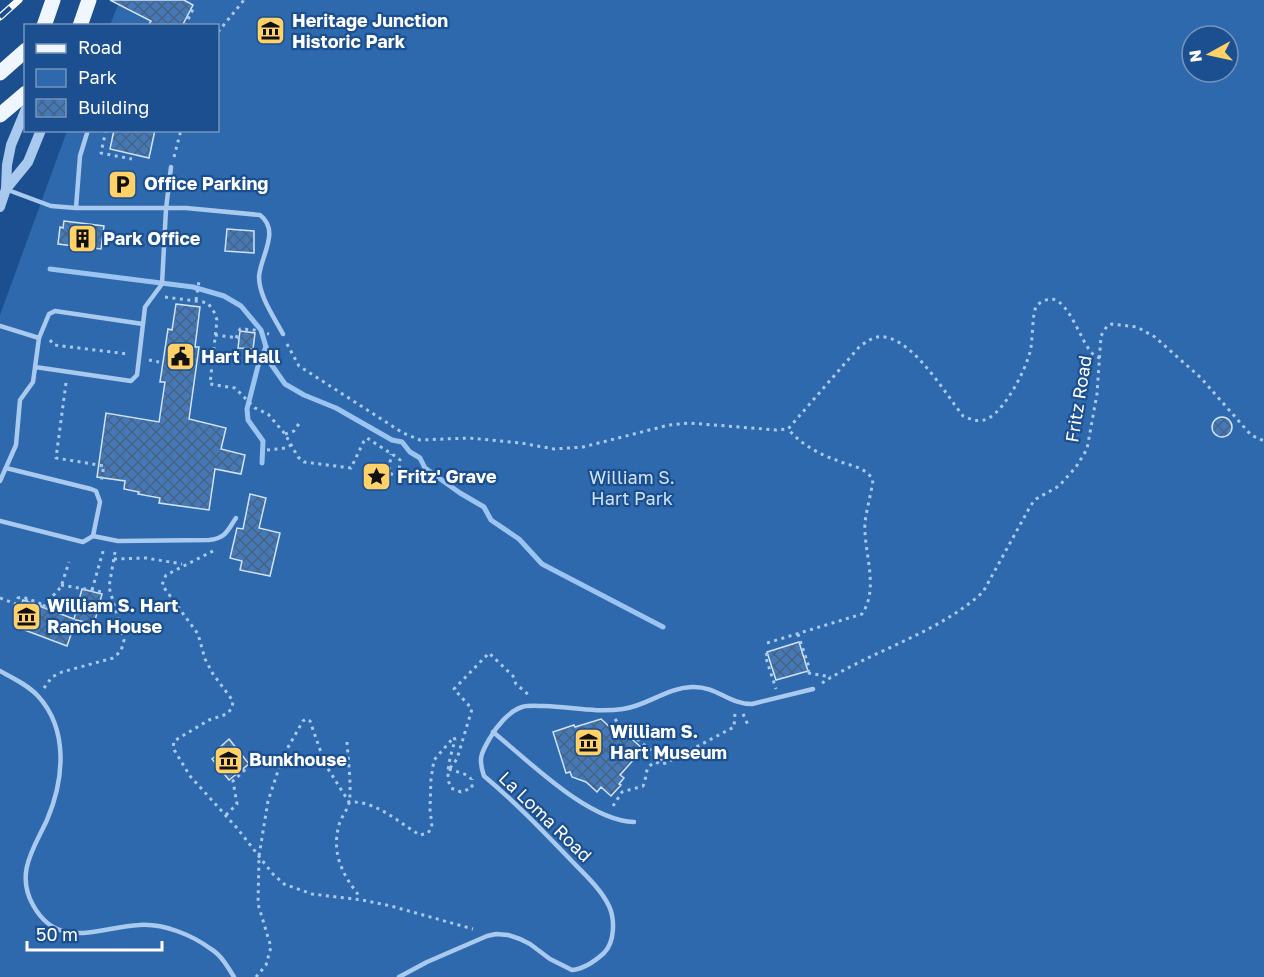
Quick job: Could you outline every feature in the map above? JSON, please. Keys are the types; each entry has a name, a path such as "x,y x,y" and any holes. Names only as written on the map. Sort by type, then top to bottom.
{"main road":[{"path":"45,24 53,0"},
{"path":"81,24 89,0"},
{"path":"0,73 24,52"},
{"path":"0,115 24,95"}],"street":[{"path":"0,207 9,155 24,114"},
{"path":"3,191 28,162 40,132"}],"lane":[{"path":"76,208 80,156 87,132"},
{"path":"35,367 128,382 137,375 146,307 162,284 171,167"},
{"path":"3,191 51,206 186,208 260,215 265,219 269,234 266,256 259,276 260,283 263,295 283,334"},
{"path":"0,481 16,445 20,400 33,382 39,338 49,314 55,311 143,324"},
{"path":"0,326 39,338"},
{"path":"6,468 96,491 100,502 93,536"},
{"path":"0,521 83,542 93,536 118,541 219,539 225,535 236,518"},
{"path":"0,670 37,695 47,709 59,740 61,772 56,796 30,852 27,867 27,890 38,914 48,923 70,933 83,934 141,924 170,929 213,950 234,977"},
{"name":"La Loma Road","path":"399,977 495,934 508,935 530,944 562,967 572,970 588,965 606,951 613,928 608,903 586,876 532,819 484,776 481,753 493,732 510,715 522,707 606,711 625,709 668,691 692,687 718,691 736,702 752,704 813,689"},
{"path":"493,732 577,800 610,819 634,822"}],"path":[{"path":"219,31 244,0"},
{"path":"186,24 194,7"},
{"path":"106,132 101,153 132,159"},
{"path":"171,167 180,132"},
{"path":"196,298 199,282"},
{"path":"153,296 196,298 208,303 217,320 210,384 235,388 255,408 268,414 304,462 353,467 363,441 367,438 391,454 400,462 399,473 396,476 389,473 391,454"},
{"path":"788,429 860,346 873,338 885,337 910,349 963,416 974,421 988,418 1004,404 1020,377 1030,352 1035,307 1042,302 1050,299 1059,301 1092,353 1100,358"},
{"name":"Fritz Road","path":"813,689 849,666 909,639 971,603 983,592 1031,505 1036,499 1059,486 1076,467 1087,449 1097,394 1101,336 1107,326 1118,323 1137,327 1155,337 1194,371 1251,435 1264,441"},
{"path":"42,329 54,345 127,354 139,358"},
{"path":"215,334 238,338 240,329 273,335 283,334 298,366 403,433 420,440 469,438 554,449 583,447 669,425 689,423 788,429 797,440 834,460 863,469 870,474 873,480 865,522 870,592 868,605 862,615 767,643"},
{"path":"68,372 56,458 104,466 99,496"},
{"path":"285,434 294,430 300,422"},
{"path":"267,450 286,448 291,445"},
{"path":"92,590 107,539"},
{"path":"219,539 211,552 166,575 163,581 163,588 198,634 205,659 231,698 233,705 227,714 209,720 174,741 173,747 190,776 226,815 277,880 284,884 312,894 362,900 472,928 479,940"},
{"path":"37,695 52,677 113,658 121,651 124,640 109,587 118,541"},
{"path":"114,559 146,558 184,565"},
{"path":"43,606 62,585 69,562"},
{"path":"62,585 102,592"},
{"path":"0,598 16,604 18,598 23,597 55,611"},
{"path":"25,600 43,606"},
{"path":"798,634 809,674 831,677"},
{"path":"449,769 457,759 472,709 454,689 489,653 513,676 516,684 533,699"},
{"path":"768,654 765,655 779,696"},
{"path":"617,799 622,792 643,786 650,764 666,763 734,727 736,702"},
{"path":"256,977 266,965 271,947 258,904 259,856 268,801 276,773 290,741 306,719 310,721 325,764 349,802 370,805 392,816 416,833 423,835 428,833 432,827 431,779 434,760 454,737 450,755 448,782 451,788 461,792 472,788 473,784 469,776 449,769"},
{"path":"618,723 666,763"},
{"path":"347,742 349,802 340,823 336,850 339,865 362,900"},
{"path":"226,815 237,804 232,781 248,767"}],"green space":[{"name":"William S. Hart Park","path":"120,0 1264,0 1264,977 0,977 0,315 67,132 219,132 219,24 110,24"}],"building":[{"path":"110,0 184,0 193,5 183,24 149,24 151,21"},
{"path":"114,132 155,132 149,158 110,149"},
{"name":"Park Office","path":"64,221 104,226 101,249 58,244 60,227 63,228"},
{"path":"227,229 254,231 254,253 225,251"},
{"path":"176,304 200,307 195,347 199,347 189,419 226,428 221,449 245,455 241,474 215,469 209,510 159,503 160,498 124,489 125,481 97,477 106,413 159,422 165,382 160,382 168,329 172,330"},
{"path":"240,331 255,333 253,349 238,348"},
{"path":"1222,417 1229,420 1232,427 1229,434 1222,437 1215,434 1212,427 1215,420"},
{"path":"250,494 266,498 259,528 280,533 270,576 240,570 242,561 230,558 237,528 243,529"},
{"path":"82,589 102,594 94,624 76,620 67,646 14,626 23,600 74,619"},
{"path":"799,642 808,671 776,680 767,652"},
{"path":"601,719 613,730 617,726 643,749 620,775 624,778 619,784 621,785 611,796 601,787 597,792 586,782 572,777 570,772 566,773 553,732"},
{"path":"229,739 249,764 229,780 212,759 220,753 217,750"}],"waterway":[{"path":"50,269 193,287 224,296 241,306 261,330 271,364 285,384 304,395 336,408 392,440 402,442 410,452 420,458 425,468 484,507 491,520 519,539 542,564 663,627"},
{"path":"262,463 263,441 248,420 247,409 258,366 266,347"}],"railway":[{"path":"0,17 19,0"}],"place":[{"name":"Heritage Junction Historic Park","path":"271,31"},
{"name":"Office Parking","path":"123,184"},
{"name":"Park Office","path":"82,239"},
{"name":"Hart Hall","path":"180,357"},
{"name":"Fritz' Grave","path":"376,477"},
{"name":"William S. Hart Ranch House","path":"26,616"},
{"name":"William S. Hart Museum","path":"589,742"},
{"name":"Bunkhouse","path":"228,760"}]}
